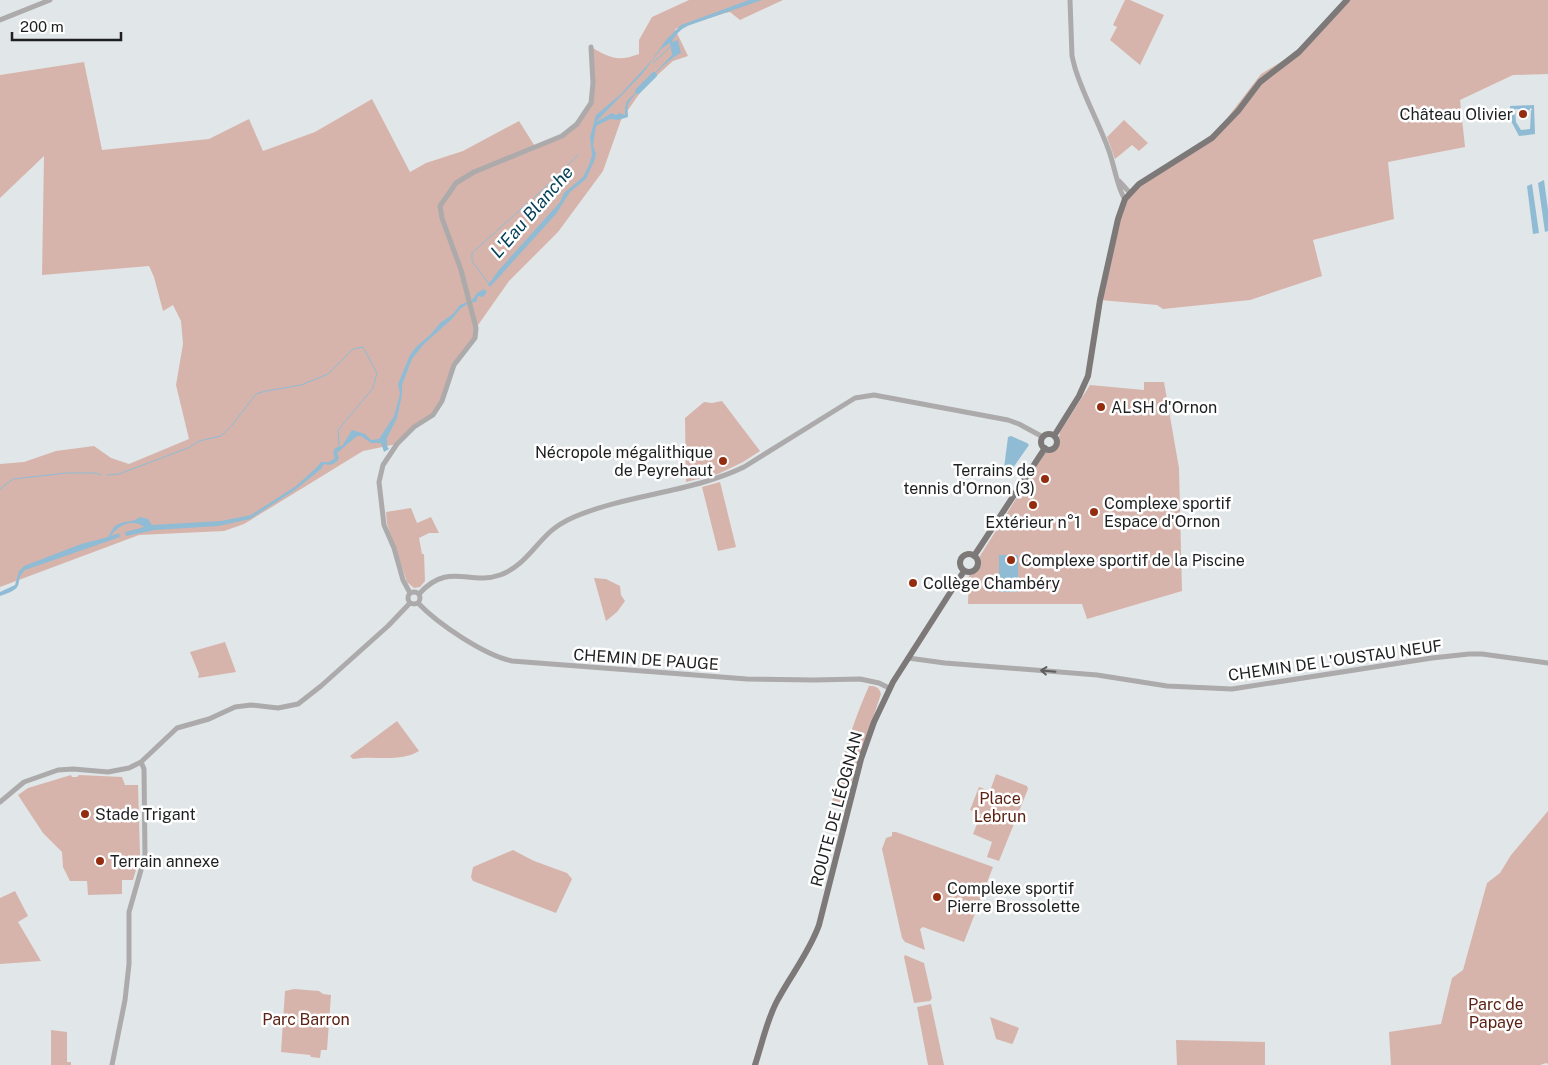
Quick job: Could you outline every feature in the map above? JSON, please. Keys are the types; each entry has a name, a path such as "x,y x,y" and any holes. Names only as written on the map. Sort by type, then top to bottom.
{"main road":[{"path":"1201,146 1218,130 1261,74 1289,57 1303,45 1347,0"},
{"path":"1054,436 1079,396 1088,376 1103,286 1118,219 1125,200 1139,184 1212,138 1231,119 1260,82 1299,52 1303,45"},
{"path":"1050,434 1054,436 1057,440 1056,445 1052,449 1045,448 1041,443 1043,437 1050,434"},
{"path":"974,556 1045,448"},
{"path":"966,555 974,556 977,561 976,569 972,572 964,571 960,564 962,559 966,555"},
{"name":"ROUTE DE LÉOGNAN","path":"755,1065 773,1010 804,956 819,925 861,759 889,688 964,571"}],"street":[{"path":"0,20 50,0"},
{"path":"1070,0 1072,48 1075,68 1108,147 1119,189 1125,200"},
{"path":"410,593 403,580 394,548 384,525 379,482 383,465 397,444 414,427 433,415 442,401 454,365 475,338 476,328 471,302 442,218 440,206 456,183 474,172 562,136 577,124 591,102 593,83 591,47"},
{"path":"1118,180 1130,193"},
{"path":"419,594 430,584 450,576 488,578 504,574 527,557 558,526 584,513 616,502 691,486 732,473 854,398 874,395 1008,420 1043,437"},
{"path":"410,593 419,594"},
{"path":"410,593 407,598 414,605 420,599 419,594"},
{"path":"0,802 24,782 58,770 115,772 129,768 141,762 172,732 180,727 206,720 238,706 251,705 278,708 298,704 321,686 410,603"},
{"name":"CHEMIN DE PAUGE","path":"418,603 432,617 485,652 512,661 747,679 860,679 879,683 889,688"},
{"name":"CHEMIN DE L'OUSTAU NEUF","path":"908,658 1097,675 1151,684 1226,689 1469,654 1482,654 1548,664"},
{"path":"112,1065 125,1000 128,974 130,912 145,856 144,769 141,762"}],"green space":[{"path":"689,0 783,0 740,20 730,12 675,29 688,56 673,61 644,87 621,120 603,171 558,232 509,281 476,328 475,338 454,365 442,401 433,415 414,427 397,444 363,451 244,524 224,531 139,535 0,587 0,464 24,462 56,451 94,446 111,458 129,464 189,439 176,385 183,344 181,321 173,305 163,311 154,277 149,266 42,275 44,156 0,198 0,75 84,62 102,150 209,139 249,119 263,151 315,132 372,99 410,172 426,163 463,151 519,121 536,148 562,136 577,124 591,103 591,47 614,58 625,58 639,54 639,40 652,17"},
{"path":"1125,0 1130,0 1164,15 1140,65 1110,40 1117,27 1113,25"},
{"path":"1347,0 1548,0 1548,74 1513,75 1460,100 1465,147 1388,162 1394,219 1313,240 1322,276 1250,300 1163,309 1157,305 1100,300 1118,219 1130,193 1218,130 1261,74 1289,57"},
{"path":"1124,120 1148,143 1139,151 1132,145 1115,159 1107,137"},
{"name":"Complexe sportif Espace d'Ornon","path":"1144,382 1164,382 1179,468 1182,591 1087,619 1082,604 968,604 969,575 978,569 980,556 1045,453 1057,448 1060,441 1060,432 1090,385 1144,390"},
{"path":"722,401 760,451 718,474 686,482 685,418 704,402"},
{"path":"720,482 736,547 718,551 702,487"},
{"path":"411,508 417,523 431,517 439,533 429,533 419,538 422,554 424,554 425,581 420,587 414,588 407,582 387,524 386,512"},
{"path":"594,578 606,579 620,586 621,595 625,601 617,612 606,621"},
{"path":"225,642 236,672 198,678 199,674 190,652"},
{"path":"869,686 877,687 881,694 842,806 832,802 848,743"},
{"path":"397,721 419,751 411,755 395,758 353,759 350,756"},
{"name":"Place Lebrun","path":"996,774 1027,786 1028,789 999,861 987,857 992,842 973,834 981,814 970,810 979,787 990,791"},
{"name":"Stade Trigant","path":"71,775 72,777 79,775 122,777 125,785 138,785 140,855 136,862 138,863 133,880 122,880 122,894 88,895 87,881 70,881 63,867 62,852 43,833 18,795 28,788"},
{"name":"Parc de Papaye","path":"1548,811 1548,1064 1391,1065 1389,1032 1441,1024 1452,978 1463,970 1487,883 1500,873 1511,855"},
{"name":"Complexe sportif Pierre Brossolette","path":"892,832 993,867 964,942 923,927 920,929 925,950 905,942 902,938 882,849 886,838 892,836"},
{"path":"513,850 534,861 567,873 572,879 556,913 473,881 471,877 473,867"},
{"path":"15,891 28,916 18,922 41,961 0,964 0,898"},
{"path":"905,955 924,963 932,998 930,1001 914,1003"},
{"name":"Parc Barron","path":"294,989 319,991 323,994 331,995 327,1050 321,1050 320,1058 281,1052 285,991"},
{"path":"931,1004 944,1065 928,1065 917,1007"},
{"path":"990,1017 1019,1028 1012,1044 996,1039"},
{"path":"51,1030 67,1032 67,1062 71,1062 71,1065 51,1065"},
{"path":"1176,1040 1265,1042 1265,1065 1177,1065"}],"water":[{"path":"749,0 762,0 690,25 677,34 672,42 678,40 681,53 660,69 636,93 628,105 628,117 618,120 610,119 596,126 593,145 596,154 586,179 570,192 556,214 490,287 488,285 498,271 560,202 564,193 583,177 592,155 590,137 596,115 621,94 652,60 665,41 681,25","holes":["670,43 672,55 627,101 625,115 612,113 596,122 642,74 661,49"]},
{"path":"1534,105 1535,134 1519,136 1511,121 1510,106","holes":["1515,109 1532,109 1530,129 1521,130 1516,122"]},
{"path":"1544,180 1548,210 1548,231 1545,232 1538,183"},
{"path":"1532,184 1539,233 1533,234 1527,186"},
{"path":"484,289 487,292 483,297 478,296 476,302 469,303 460,309 452,319 423,345 412,359 402,385 397,418 387,438 389,449 384,452 381,443 371,443 361,436 357,436 337,453 339,458 335,463 331,465 324,464 321,469 295,490 250,519 218,526 155,530 126,536 125,532 144,527 135,523 126,524 117,529 111,536 119,533 120,537 25,570 21,574 17,587 9,593 0,596 0,592 15,585 19,571 24,566 81,544 108,537 115,526 121,523 140,517 148,519 152,525 221,521 251,515 296,486 321,462 329,462 335,458 334,449 342,446 352,430 365,434 371,440 379,439 394,416 400,394 398,384 410,355 460,305 472,300 477,293"},
{"path":"1011,436 1029,445 1010,472 1005,471 1004,468 1008,437"},
{"path":"999,555 1018,555 1018,592 999,592"}],"waterway":[{"name":"L'Eau Blanche","path":"653,63 671,46"},
{"name":"L'Eau Blanche","path":"638,91 654,75"},
{"name":"L'Eau Blanche","path":"489,284 472,261 472,253 549,184 579,154"},
{"name":"L'Eau Blanche","path":"107,475 119,474 188,448 199,441 221,436 233,424 256,394 301,385 328,374 353,349 363,347 377,373 373,388 338,430 339,446"},
{"name":"L'Eau Blanche","path":"0,489 13,479 67,473 95,473 101,475"}],"place":[{"name":"Château Olivier","path":"1523,114"},
{"name":"ALSH d'Ornon","path":"1101,407"},
{"name":"Nécropole mégalithique de Peyrehaut","path":"723,461"},
{"name":"Terrains de tennis d'Ornon (3)","path":"1045,479"},
{"name":"Extérieur n°1","path":"1033,505"},
{"name":"Complexe sportif Espace d'Ornon","path":"1094,512"},
{"name":"Complexe sportif de la Piscine","path":"1011,560"},
{"name":"Collège Chambéry","path":"913,583"},
{"name":"Stade Trigant","path":"85,814"},
{"name":"Terrain annexe","path":"100,861"},
{"name":"Complexe sportif Pierre Brossolette","path":"937,897"}]}
